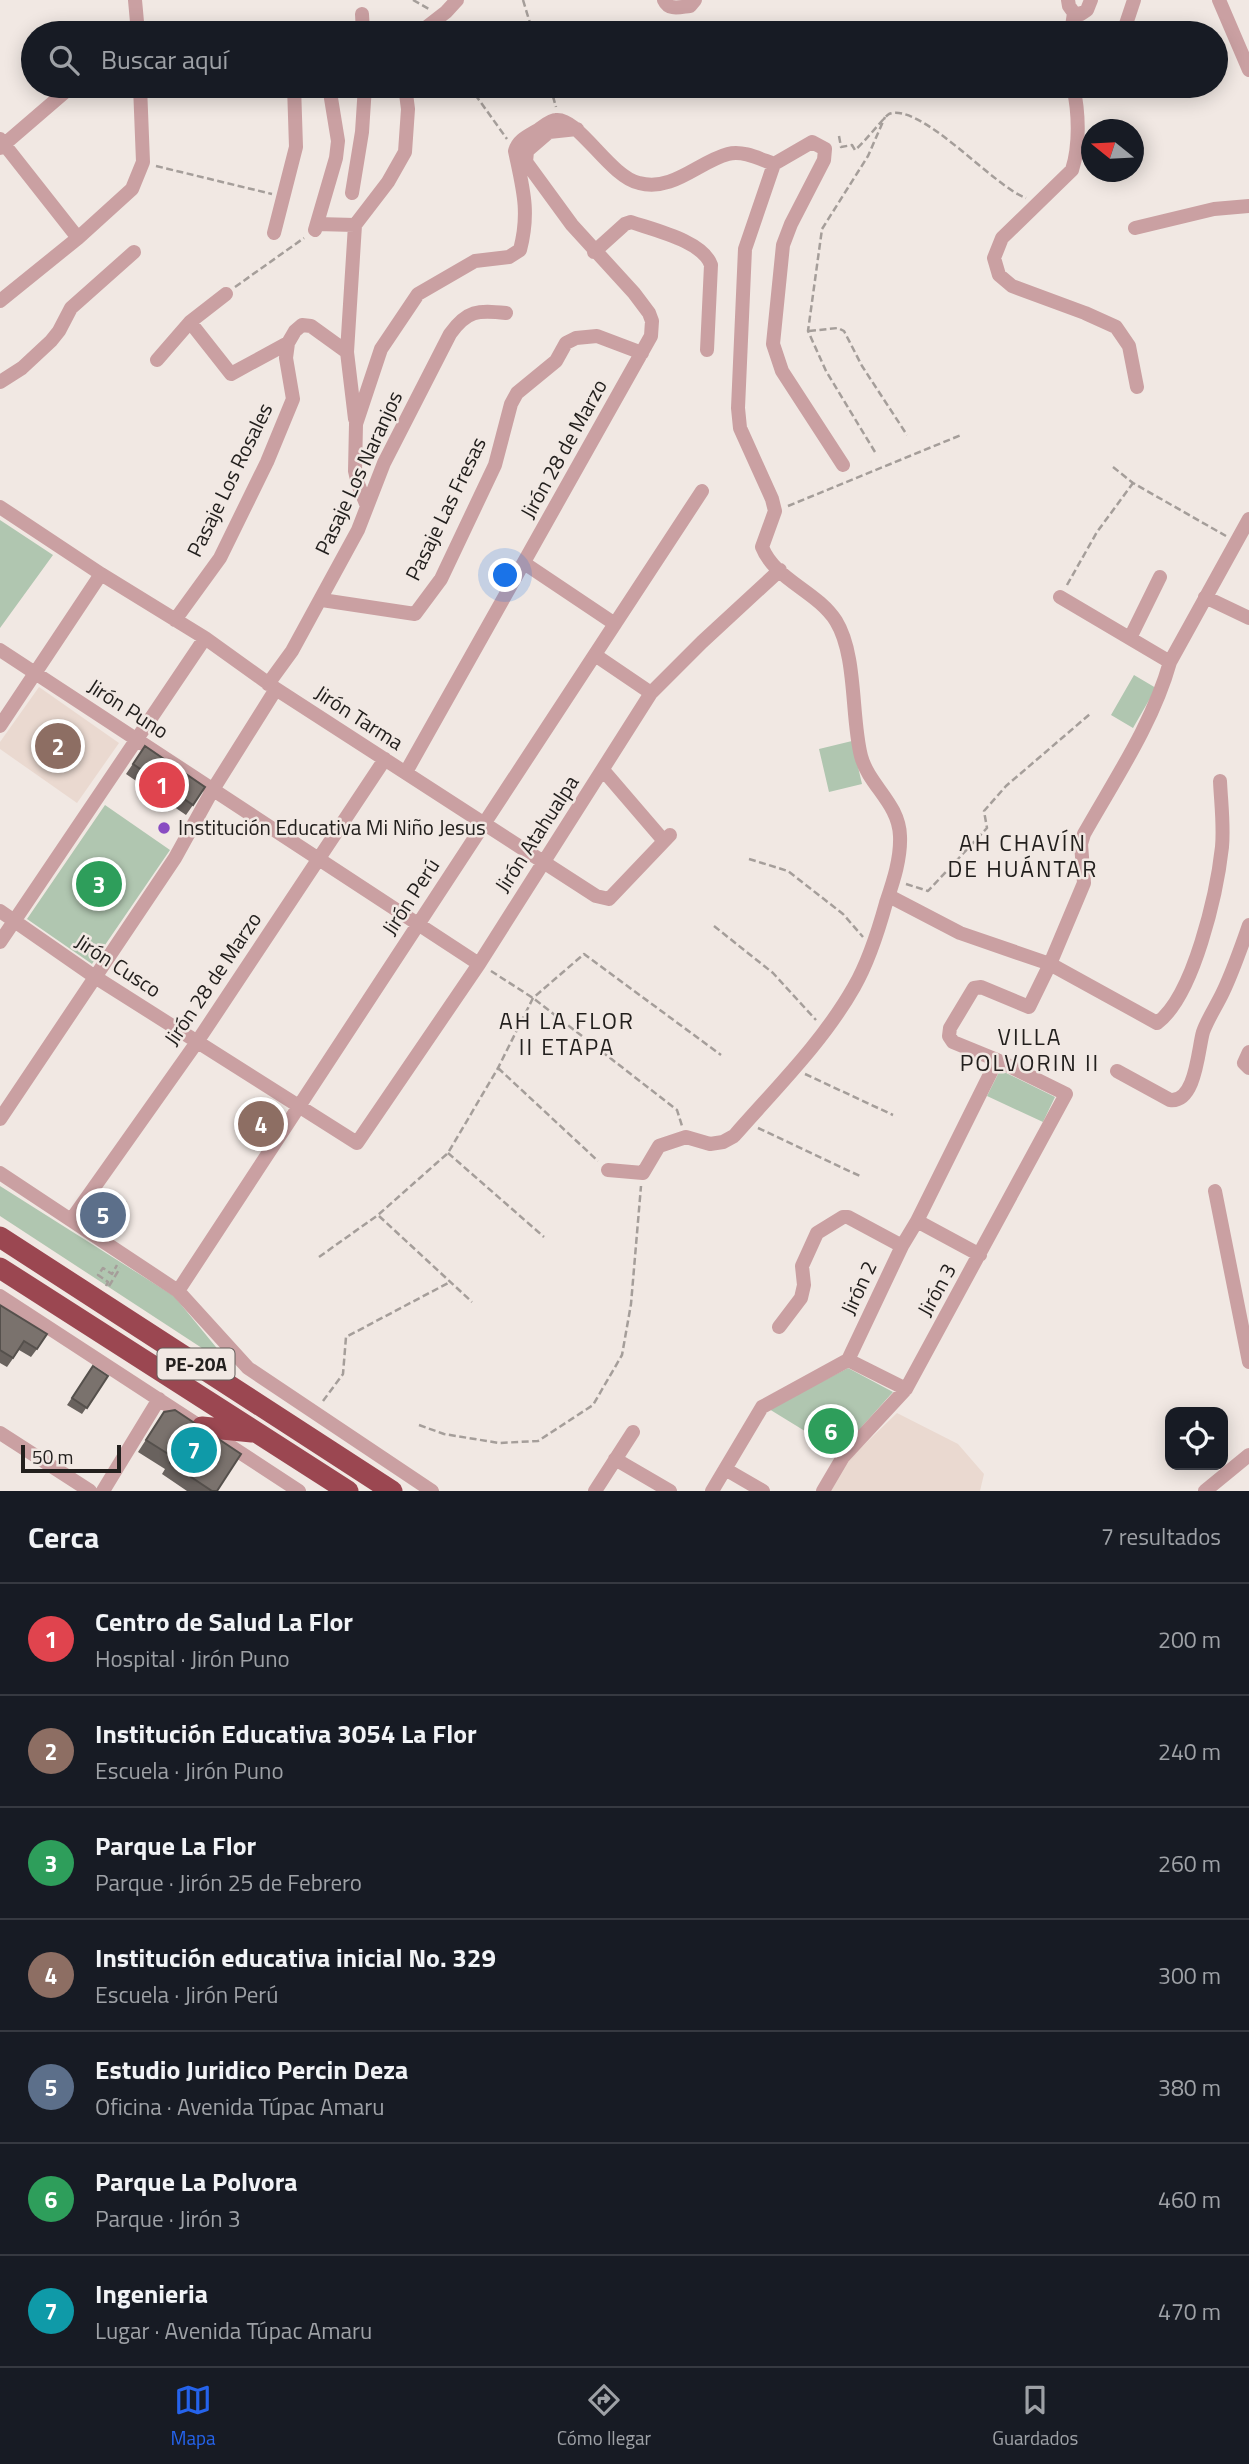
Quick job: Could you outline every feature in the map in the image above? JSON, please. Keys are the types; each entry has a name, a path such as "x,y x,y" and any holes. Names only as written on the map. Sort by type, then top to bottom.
{"highway":[{"name":"PE-20A","path":"0,1237 393,1491"},
{"name":"PE-20A","path":"0,1268 348,1491"},
{"path":"202,1427 256,1432"}],"street":[{"path":"135,0 136,21"},
{"path":"434,21 457,0"},
{"path":"664,0 667,6 672,8 690,6 695,0"},
{"path":"1071,7 1081,14 1087,10 1091,0"},
{"path":"1127,21 1134,0"},
{"path":"1219,0 1249,70"},
{"path":"362,14 362,21"},
{"path":"57,98 1,144 78,239"},
{"path":"0,301 78,239 132,189 143,162 141,98"},
{"path":"274,233 296,147 294,98"},
{"path":"331,98 338,141 336,158 316,227 355,225"},
{"path":"352,193 362,132 364,98"},
{"path":"367,506 355,471 356,424 347,352 355,225 388,182 405,152 407,98"},
{"path":"1076,98 1077,156 1072,170 1002,238 994,258 999,275 1012,286 1116,327 1129,346 1136,387"},
{"path":"356,424 381,349 416,296 475,261 509,257 520,250 526,226 525,200 515,151 522,140 553,120 560,120 577,129 613,169 637,183 658,185 729,153 745,154 774,164"},
{"name":"Jirón 28 de Marzo","path":"406,772 651,336 652,321 649,313 572,225 526,162 527,151 545,134 577,129"},
{"path":"608,1170 643,1173 659,1146 686,1137 710,1144 723,1142 734,1136 826,1030 854,987 872,947 893,879 900,834 894,809 870,777 861,756 846,646 836,622 818,601 766,557 762,547 775,511 740,428 738,408 745,249 774,164 812,142 825,149 824,160 790,224 783,245 773,344 782,371 843,465"},
{"path":"1135,228 1214,209 1249,206"},
{"path":"594,252 625,224 631,222 682,240 708,256 711,265 707,350"},
{"path":"0,382 22,368 51,341 71,308 134,251"},
{"path":"157,360 190,323 226,294"},
{"name":"Pasaje Los Naranjos","path":"0,1119 175,858 321,600 358,530 384,463 459,321 481,310 506,313"},
{"path":"190,323 231,374 288,343 295,331 307,324 347,352"},
{"name":"Pasaje Las Fresas","path":"321,600 416,613 441,579 495,465 511,404 517,393 556,360 566,344 576,338 597,336 642,353"},
{"name":"Pasaje Los Rosales","path":"175,620 220,558 267,462 293,399 286,358 288,343"},
{"name":"Jirón Perú","path":"178,1291 702,491"},
{"name":"Jirón Tarma","path":"0,507 205,638 272,686 596,896 609,898 667,838 603,770"},
{"path":"997,1060 953,1042 949,1036 950,1028 974,988 981,987 1029,1007 1084,883 1081,844 1084,834 1146,722 1165,681 1170,662 1249,519"},
{"path":"524,563 615,624"},
{"name":"Jirón Atahualpa","path":"357,1143 479,964 651,693 779,570"},
{"path":"0,726 101,574"},
{"path":"1130,638 1160,577"},
{"path":"1060,597 1170,662"},
{"path":"1205,597 1249,618"},
{"path":"0,942 205,638"},
{"name":"Jirón Puno","path":"0,650 479,964"},
{"path":"595,655 651,693"},
{"name":"Jirón 28 de Marzo","path":"71,1220 197,1042 385,759"},
{"path":"889,895 960,933 1050,964 1153,1022 1160,1021 1179,1000 1206,925 1222,847 1220,782"},
{"name":"Jirón Cusco","path":"0,911 95,977 357,1143"},
{"path":"1117,1071 1170,1100 1177,1101 1181,1098 1197,1070 1203,1032 1224,991 1249,925"},
{"path":"1249,1052 1244,1063 1249,1068"},
{"name":"Jirón 3","path":"822,1491 843,1457 906,1389 1066,1094 997,1060"},
{"name":"Jirón 2","path":"848,1360 902,1246 997,1060"},
{"path":"0,1173 178,1291 248,1368 432,1491"},
{"path":"1215,1191 1249,1362"},
{"path":"779,1327 801,1298 804,1285 802,1266 817,1234 843,1217 848,1217 902,1246"},
{"path":"917,1221 980,1255"},
{"path":"0,1296 299,1491"},
{"path":"712,1491 762,1407 848,1360 906,1389"},
{"path":"103,1491 159,1399"},
{"path":"595,1491 633,1432"},
{"path":"0,1433 90,1491"},
{"path":"1205,1491 1249,1455"},
{"path":"615,1459 670,1491"},
{"path":"724,1469 764,1491"}],"path":[{"path":"523,0 529,21"},
{"path":"478,98 515,151"},
{"path":"554,98 560,120"},
{"path":"839,136 841,147 852,145 855,150 885,117 901,113 936,129 951,144 1022,197 1040,201"},
{"path":"875,452 826,371 808,331 822,229 868,156 885,117"},
{"path":"143,162 282,197"},
{"path":"226,294 316,227"},
{"path":"808,331 838,328 844,331 862,366 907,435"},
{"path":"775,511 961,435"},
{"path":"1113,467 1133,483 1236,542"},
{"path":"1060,597 1097,532 1133,483"},
{"path":"893,879 928,891 987,828 984,811 1006,786 1090,714"},
{"path":"749,859 788,871 843,914 872,947"},
{"path":"714,926 773,973 826,1030"},
{"path":"319,1257 378,1215 448,1153 498,1068 533,998 584,954 720,1055"},
{"path":"479,964 533,998 677,1110 686,1137"},
{"path":"498,1068 608,1170"},
{"path":"793,1068 893,1115"},
{"path":"746,1122 862,1177"},
{"path":"448,1153 544,1237"},
{"path":"419,1425 444,1434 499,1443 538,1441 593,1405 622,1355 631,1304 643,1173"},
{"path":"378,1215 471,1302"},
{"path":"117,1265 120,1267 108,1288 105,1286 108,1282 99,1275 103,1268 112,1274 117,1265"},
{"path":"314,1412 343,1374 346,1337 450,1282"}],"shaded area":[{"path":"39,687 119,743 77,803 0,749 0,742"},
{"path":"897,1413 958,1444 984,1474 980,1491 829,1491 845,1463"}],"green space":[{"path":"0,520 53,555 0,628"},
{"path":"1134,675 1156,688 1133,728 1111,715"},
{"path":"852,741 862,784 829,792 819,749"},
{"path":"105,805 170,850 92,964 27,919"},
{"path":"1000,1070 1055,1097 1043,1122 987,1096"},
{"path":"0,1186 174,1296 234,1369 0,1216"},
{"path":"848,1368 893,1392 839,1452 769,1409"}],"building":[{"path":"145,746 205,787 193,805 133,764"},
{"path":"104,1190 125,1202 115,1220 94,1208"},
{"path":"0,1305 47,1334 37,1349 24,1341 13,1358 0,1350"},
{"path":"93,1366 108,1376 87,1408 72,1398"},
{"path":"175,1410 241,1454 217,1491 212,1491 170,1463 173,1457 146,1440 164,1412"}],"place":[{"name":"Institución Educativa 3054 La Flor","path":"58,746"},
{"name":"Centro de Salud La Flor","path":"162,785"},
{"name":"Institución Educativa Mi Niño Jesus","path":"164,828"},
{"name":"Parque La Flor","path":"99,884"},
{"name":"Institución educativa inicial No. 329","path":"261,1124"},
{"name":"Estudio Juridico Percin Deza","path":"103,1215"},
{"name":"Parque La Polvora","path":"831,1431"},
{"name":"Ingenieria","path":"194,1450"}],"district":[{"name":"AH CHAVÍN DE HUÁNTAR","path":"1023,856"},
{"name":"AH LA FLOR II ETAPA","path":"567,1034"},
{"name":"VILLA POLVORIN II","path":"1030,1050"}]}
